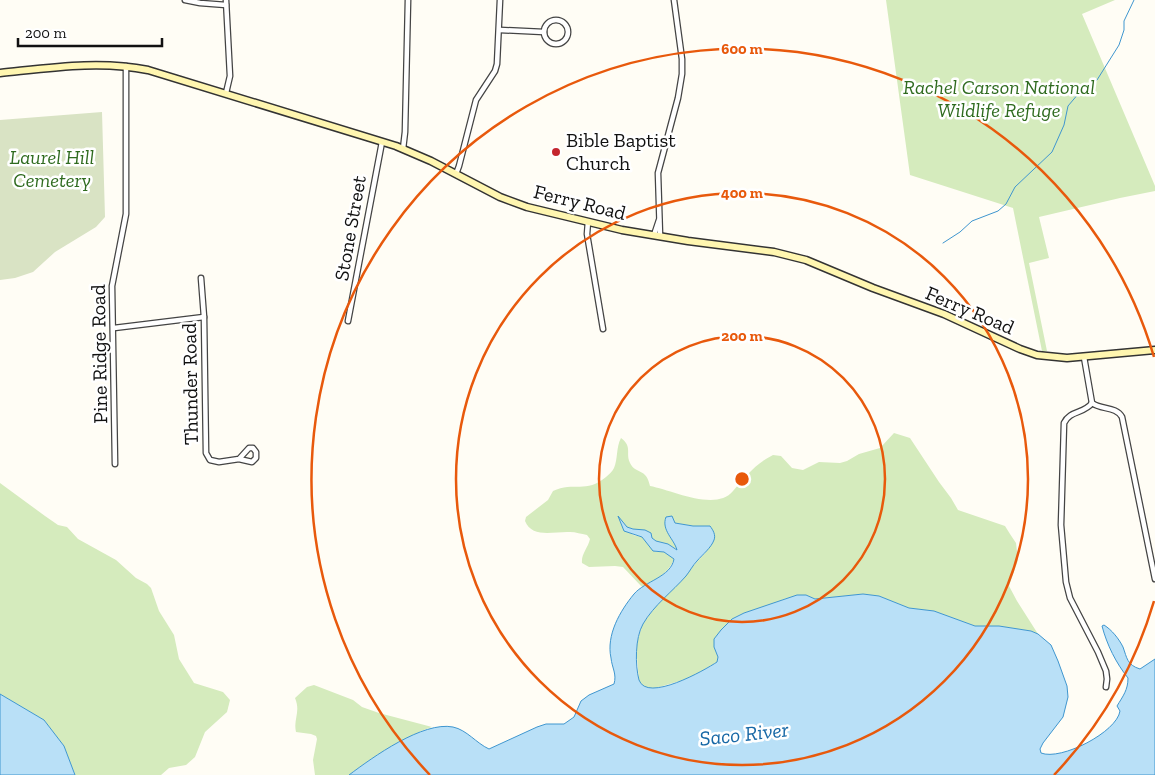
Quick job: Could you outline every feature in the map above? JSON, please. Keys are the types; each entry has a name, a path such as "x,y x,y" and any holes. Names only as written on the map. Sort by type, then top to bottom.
{"main road":[{"name":"Ferry Road","path":"0,73 82,66 126,66 152,71 403,149 517,204 588,222 657,236 768,251 797,257 888,294 944,314 1031,353 1060,358 1155,350"}],"street":[{"path":"185,0 206,4 226,2 230,76 226,93"},
{"path":"403,149 408,0"},
{"path":"456,174 476,100 496,68 499,57 500,0"},
{"path":"657,236 659,220 657,179 659,166 682,78 682,59 674,0"},
{"path":"557,20 565,24 568,31 564,41 556,44 548,40 544,32 549,22 557,20"},
{"path":"500,30 544,32"},
{"name":"Pine Ridge Road","path":"115,464 112,280 126,214 126,66"},
{"name":"Stone Street","path":"348,321 382,142"},
{"path":"588,222 587,234 603,329"},
{"name":"Thunder Road","path":"201,278 204,317 206,454 214,462 238,459"},
{"path":"114,328 204,317"},
{"path":"1084,357 1092,403 1098,407 1116,410 1122,417 1155,579"},
{"path":"1092,403 1087,408 1069,416 1064,423 1061,535 1068,590 1102,661 1107,676 1106,687"}],"green space":[{"name":"Rachel Carson National Wildlife Refuge","path":"886,0 1115,0 1082,14 1155,186 1155,191 1039,217 1049,258 1029,263 1047,351 1042,351 1013,208 910,175"},
{"name":"Laurel Hill Cemetery","path":"102,112 105,217 96,227 55,252 33,272 15,278 0,280 0,120"},
{"path":"894,433 910,438 958,510 1005,526 1016,543 1018,560 1009,586 1038,634 1031,631 999,626 975,626 934,611 909,608 879,596 863,594 815,599 806,595 784,599 732,619 721,630 714,647 718,657 717,662 690,678 656,688 649,688 643,686 639,681 637,643 642,625 656,606 706,552 710,526 675,523 670,537 678,550 627,527 633,535 642,537 656,552 664,552 674,558 666,572 642,587 623,567 589,567 582,563 590,539 587,535 572,532 538,532 528,527 525,521 526,517 548,500 553,491 560,488 592,485 606,477 614,468 621,438 627,444 632,467 646,476 650,486 693,498 716,500 725,497 733,491 756,466 773,455 781,456 792,468 803,470 819,462 840,463 847,461 859,454 880,448"},
{"path":"0,483 58,525 67,527 78,539 116,560 136,578 147,584 151,588 159,611 174,635 179,659 194,683 223,692 230,700 227,712 205,732 195,757 186,765 169,768 161,775 75,775 64,746 44,720 0,694"},
{"path":"314,685 353,700 362,707 432,727 421,731 368,761 349,775 315,775 313,760 316,736 296,732 295,723 297,703 295,698 307,687"}],"water":[{"name":"Saco River","path":"618,516 627,527 645,530 651,533 652,538 656,541 668,544 677,550 666,530 666,517 672,516 675,523 710,526 715,538 686,576 652,611 640,630 636,659 639,680 644,686 653,688 664,687 689,677 717,662 718,657 714,647 714,639 732,619 744,613 797,595 806,595 815,599 863,594 879,596 909,608 934,611 975,626 999,626 1031,631 1038,634 1051,645 1067,686 1068,697 1063,717 1040,749 1041,753 1061,753 1074,749 1099,736 1117,719 1120,711 1117,706 1126,689 1128,678 1109,647 1102,626 1104,625 1117,638 1123,647 1128,661 1132,665 1140,669 1155,659 1155,775 349,775 385,750 427,729 453,727 489,749 546,724 564,724 574,717 581,701 589,695 614,684 615,677 610,649 615,624 634,594 663,575 672,565 674,559 664,552 653,551 642,537 624,531"},
{"path":"0,694 44,720 64,746 75,775 0,775"}],"waterway":[{"path":"943,243 960,232 972,221 998,211 1006,204 1015,187 1052,152 1064,125 1068,106 1079,93 1097,80 1119,45 1124,30 1124,21 1134,0"}],"place":[{"name":"Bible Baptist Church","path":"556,152"}]}
